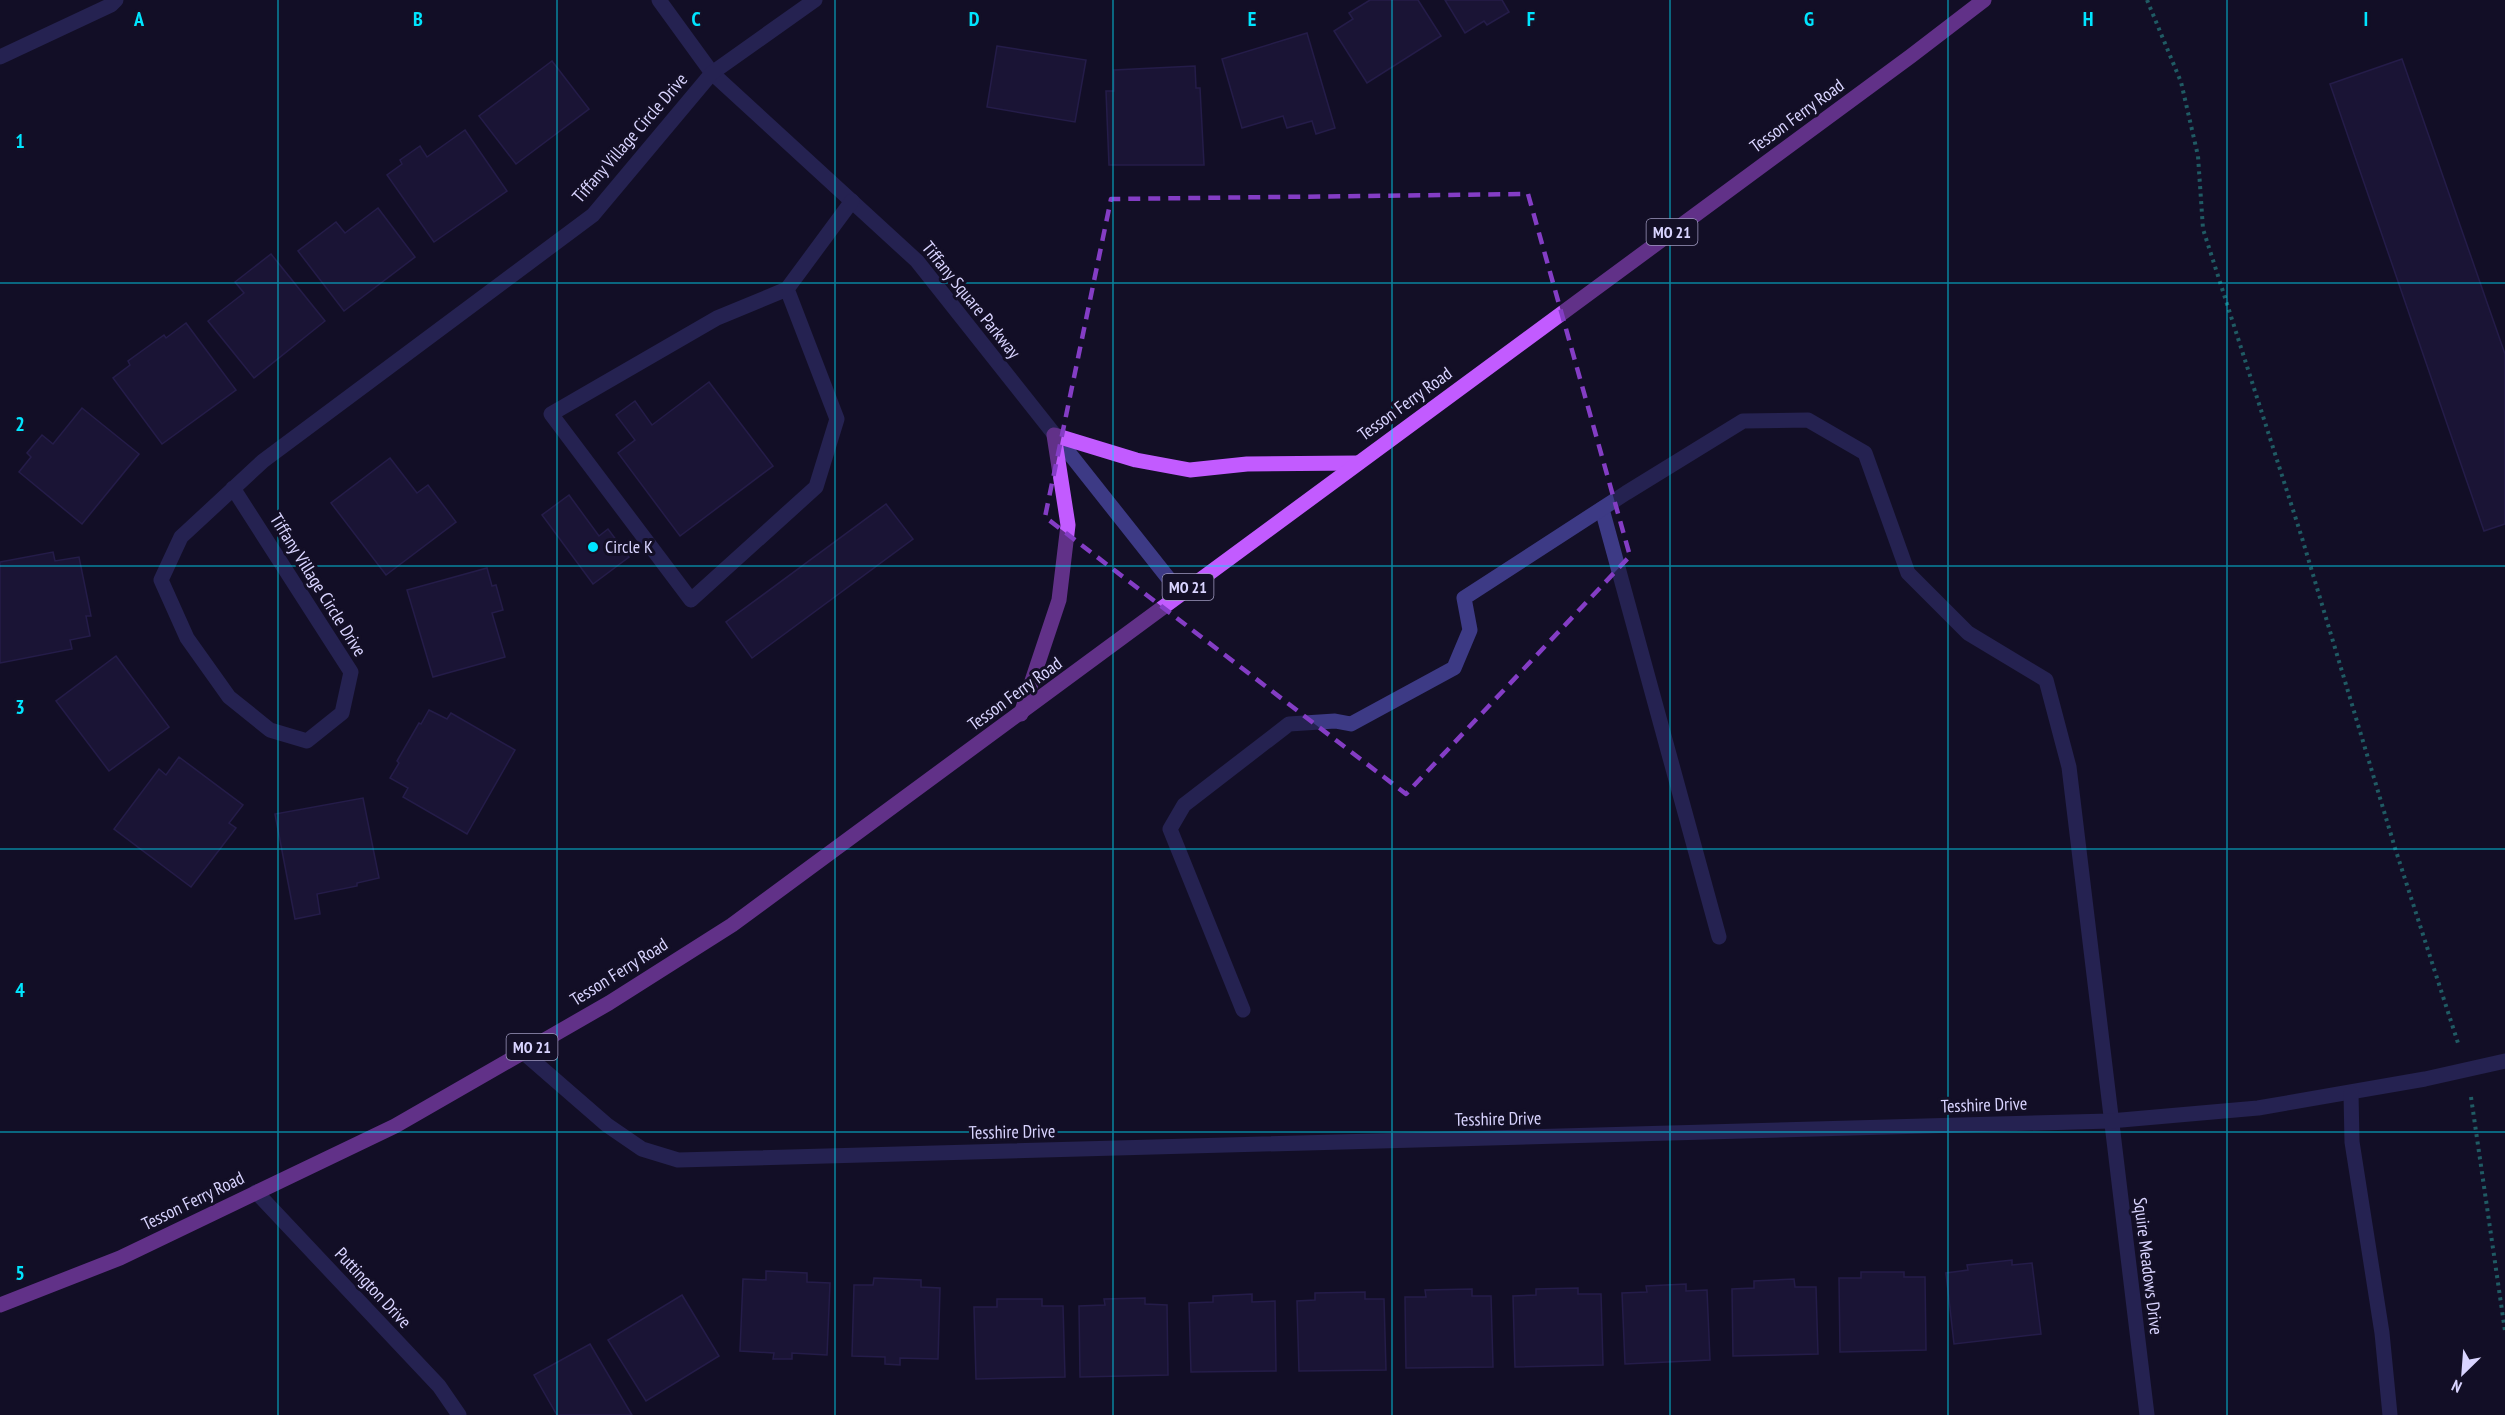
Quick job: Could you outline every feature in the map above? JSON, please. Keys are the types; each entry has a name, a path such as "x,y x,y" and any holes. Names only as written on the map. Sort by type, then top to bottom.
{"main road":[{"name":"Tesson Ferry Road","path":"0,1305 120,1258 395,1126 609,1003 732,925 1021,714 1180,593 1984,0"},
{"path":"1021,714 1059,600 1068,525 1054,435 1136,460 1190,470 1247,464 1358,463"}],"street":[{"path":"0,57 116,0"},
{"name":"Tiffany Square Parkway","path":"659,0 712,73 917,261 1180,593"},
{"name":"Tiffany Village Circle Drive","path":"233,488 351,672 342,713 307,741 270,730 230,697 187,639 161,580 181,537 233,488 263,461 593,215 712,73 815,0"},
{"path":"787,289 837,419 816,487 691,600 551,414 717,318 787,289 852,201"},
{"name":"Squire Meadows Drive","path":"1243,1010 1170,829 1184,805 1288,724 1335,721 1351,724 1454,668 1470,630 1464,598 1743,421 1808,420 1865,453 1908,573 1968,633 2046,680 2069,767 2144,1414"},
{"path":"1602,509 1719,937"},
{"name":"Tesshire Drive","path":"524,1052 607,1125 642,1149 678,1160 2110,1121 2258,1108 2351,1093 2505,1061"},
{"path":"2351,1093 2352,1142 2382,1333 2390,1415"},
{"name":"Puttington Drive","path":"256,1192 439,1386 459,1415"}],"path":[{"path":"2147,0 2181,82 2198,156 2204,229 2302,538 2395,848 2457,1037"},
{"path":"2472,1098 2505,1331"}],"highlighted area":[{"path":"1528,194 1630,556 1406,794 1045,517 1111,199"}],"building":[{"path":"1370,0 1418,0 1441,36 1367,83 1334,31 1353,19 1349,13"},
{"path":"1445,0 1502,0 1509,12 1487,25 1484,21 1465,33"},
{"path":"1307,33 1335,128 1316,134 1312,121 1287,128 1283,116 1242,128 1222,59"},
{"path":"997,46 1086,60 1075,122 987,107"},
{"path":"2402,59 2505,354 2505,524 2484,531 2330,84"},
{"path":"552,61 589,109 516,164 479,116"},
{"path":"1195,66 1196,88 1200,88 1204,165 1109,165 1106,91 1114,91 1114,70"},
{"path":"465,130 507,191 434,242 387,175 402,164 400,160 420,146 427,157"},
{"path":"378,208 415,257 344,311 298,251 336,222 345,233"},
{"path":"271,254 325,321 254,378 208,321 244,293 235,282"},
{"path":"186,323 236,390 162,444 113,378 130,365 128,361 164,335 166,338"},
{"name":"Circle K","path":"709,382 773,466 680,536 618,453 635,440 616,415 635,401 652,425"},
{"path":"82,408 139,454 82,524 19,472 31,457 27,453 42,435 53,444"},
{"path":"390,458 417,493 428,485 456,522 386,575 331,503"},
{"name":"Circle K","path":"569,495 599,536 608,529 629,557 593,584 542,515"},
{"path":"886,504 913,539 752,658 726,622"},
{"path":"53,552 55,561 79,557 91,616 86,616 90,636 70,640 72,649 0,663 0,562"},
{"path":"487,568 492,586 496,585 503,610 492,613 505,657 433,677 407,590"},
{"path":"116,656 169,727 109,771 56,701"},
{"path":"429,710 447,719 451,713 515,750 467,834 403,797 408,788 390,778 399,763 397,761"},
{"path":"179,757 243,805 229,823 236,828 191,887 114,829 159,769 166,775"},
{"path":"363,798 379,878 357,883 357,886 317,894 320,914 295,919 275,814"},
{"path":"2012,1260 2012,1265 2032,1263 2041,1334 1954,1344 1946,1273 1968,1270 1967,1265"},
{"path":"766,1271 807,1273 807,1282 830,1283 827,1355 792,1353 792,1359 773,1359 774,1353 740,1351 743,1279 766,1280"},
{"path":"1861,1272 1904,1272 1904,1277 1925,1277 1926,1350 1840,1352 1839,1278 1861,1278"},
{"path":"874,1278 921,1280 921,1287 940,1288 938,1359 900,1358 900,1365 885,1364 885,1357 852,1356 854,1285 873,1285"},
{"path":"1794,1279 1795,1287 1816,1287 1818,1354 1733,1356 1732,1289 1754,1288 1754,1281"},
{"path":"1686,1284 1686,1291 1707,1290 1710,1360 1625,1364 1622,1293 1647,1292 1646,1286"},
{"path":"1578,1288 1578,1294 1601,1294 1603,1365 1515,1367 1513,1296 1536,1295 1536,1289"},
{"path":"1472,1289 1472,1296 1491,1296 1493,1367 1406,1368 1405,1297 1426,1297 1425,1290"},
{"path":"1365,1292 1365,1299 1384,1299 1386,1370 1299,1371 1297,1301 1315,1300 1315,1293"},
{"path":"1252,1294 1252,1302 1275,1301 1276,1371 1191,1372 1189,1303 1213,1302 1213,1296"},
{"path":"682,1295 719,1356 646,1401 608,1340"},
{"path":"1145,1298 1145,1304 1167,1305 1168,1375 1080,1377 1079,1306 1105,1305 1104,1299"},
{"path":"997,1299 1042,1299 1042,1306 1063,1306 1065,1377 976,1379 974,1307 997,1307"},
{"path":"590,1344 632,1415 557,1415 534,1375"}],"place":[{"name":"Circle K","path":"593,547"}]}
